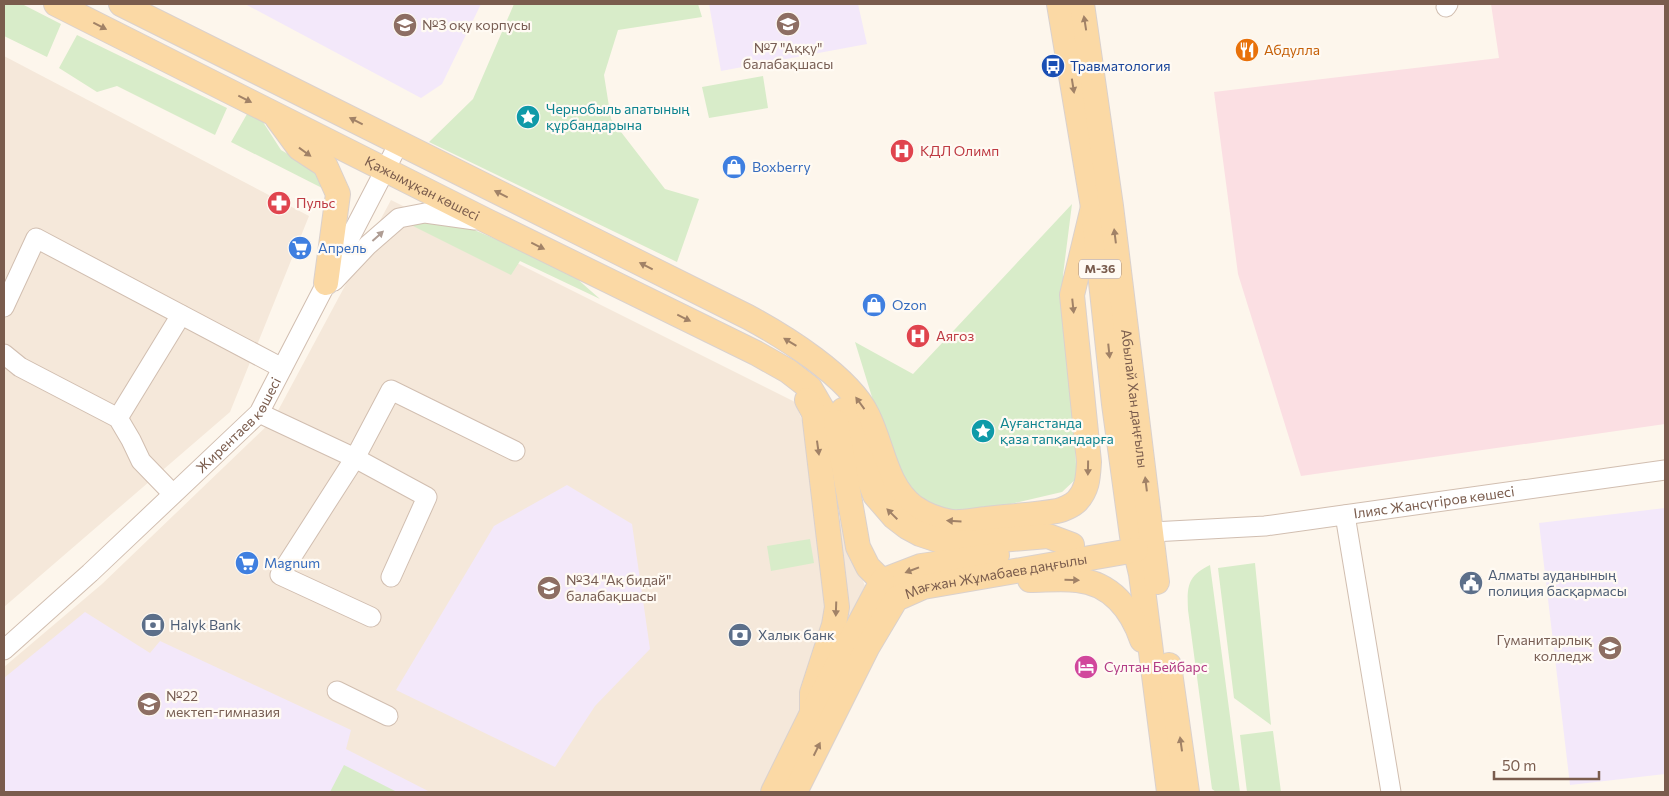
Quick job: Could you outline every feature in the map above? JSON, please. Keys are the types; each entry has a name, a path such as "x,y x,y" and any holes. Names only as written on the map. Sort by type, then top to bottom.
{"main road":[{"name":"Қажымұқан көшесі","path":"56,4 384,170 756,353 788,371 810,388 838,436"},
{"path":"121,4 753,320 801,349 829,371 859,400 900,494 915,508 935,518 954,522 1060,511 1077,502 1088,484 1089,462 1072,295 1093,207"},
{"name":"Абылай Хан даңғылы","path":"1060,4 1093,207 1114,404 1143,541 1188,792"},
{"name":"Абылай Хан даңғылы","path":"1082,4 1111,206 1143,541 1141,574 1169,792"},
{"path":"275,114 299,148 325,165 338,194 323,289"},
{"path":"788,371 814,413 837,607 834,625 812,693 812,713"},
{"path":"829,371 838,436 858,547 868,567 889,590"},
{"path":"829,371 875,495 894,517 907,527 920,534 941,541 966,543 1048,536 1072,545"},
{"path":"773,792 812,713 889,590 921,566 974,558 1044,551 1072,545 1143,541"},
{"name":"Мағжан Жұмабаев даңғылы","path":"795,792 868,646 889,590 923,587 988,576 1143,541"},
{"path":"988,576 1029,580 1078,580 1098,585 1115,596 1127,608 1137,626 1148,658 1158,706"}],"street":[{"name":"Жирентаев көшесі","path":"4,650 90,573 259,413 384,170 400,143"},
{"path":"323,289 399,218 425,213 487,221"},
{"path":"4,307 36,238 282,368"},
{"path":"118,418 182,315"},
{"path":"4,354 20,367 118,418 141,461 173,494"},
{"path":"371,618 280,575 355,458 391,390 515,451"},
{"path":"259,413 355,458 427,497 390,577"},
{"name":"Ілияс Жансүгіров көшесі","path":"1143,541 1201,530 1265,526 1665,470"},
{"path":"1346,515 1392,792"},
{"path":"337,691 388,716"}],"shaded area":[{"path":"245,4 481,4 442,84 421,98"},
{"name":"№7 \"Аққу\" балабақшасы","path":"709,4 858,4 867,44 721,71"},
{"path":"1491,4 1665,4 1665,424 1301,476 1238,274 1214,92 1499,58"},
{"path":"4,56 309,216 230,412 4,607"},
{"path":"391,200 795,402 865,586 759,792 4,792 4,667 102,584 273,420"},
{"name":"№34 \"Ақ бидай\" балабақшасы","path":"567,485 632,524 650,649 595,706 555,767 396,690 494,526"},
{"name":"Гуманитарлық колледж","path":"1665,508 1665,774 1570,785 1539,523"},
{"name":"№22 мектеп-гимназия","path":"85,612 150,653 160,641 351,730 346,749 430,792 4,792 4,678"}],"green space":[{"path":"4,4 22,4 61,24 47,57 4,36"},
{"path":"514,4 698,4 702,17 618,30 604,75 611,119 665,189 699,199 677,262 429,142 473,99"},
{"path":"77,35 227,108 215,135 117,86 97,92 59,68"},
{"path":"763,76 768,108 709,118 702,87"},
{"path":"247,114 263,122 281,150 312,168 323,178 324,189 231,142"},
{"path":"1072,204 1063,275 1077,478 1062,492 980,511 952,514 921,500 901,478 888,449 855,342 913,374"},
{"path":"436,220 458,223 566,269 600,299 520,261 511,275 409,224"},
{"path":"810,539 814,563 771,571 767,546"},
{"path":"1255,563 1271,725 1234,698 1218,568"},
{"path":"1210,565 1240,792 1216,792 1212,789 1188,610 1188,589 1190,583 1197,573"},
{"path":"1273,731 1281,792 1247,792 1240,735"},
{"path":"344,765 397,792 330,792"}],"place":[{"name":"№7 \"Аққу\" балабақшасы","path":"788,24"},
{"name":"№3 оқу корпусы","path":"405,25"},
{"name":"Абдулла","path":"1247,50"},
{"name":"Травматология","path":"1053,66"},
{"name":"Чернобыль апатының құрбандарына","path":"528,117"},
{"name":"КДЛ Олимп","path":"902,151"},
{"name":"Boxberry","path":"734,167"},
{"name":"Пульс","path":"279,203"},
{"name":"Апрель","path":"300,248"},
{"name":"Ozon","path":"874,305"},
{"name":"Аягоз","path":"918,336"},
{"name":"Ауғанстанда қаза тапқандарға","path":"983,431"},
{"name":"Magnum","path":"247,563"},
{"name":"Алматы ауданының полиция басқармасы","path":"1471,583"},
{"name":"№34 \"Ақ бидай\" балабақшасы","path":"549,588"},
{"name":"Halyk Bank","path":"153,625"},
{"name":"Халык банк","path":"740,635"},
{"name":"Гуманитарлық колледж","path":"1610,648"},
{"name":"Султан Бейбарс","path":"1086,667"},
{"name":"№22 мектеп-гимназия","path":"149,704"}]}
